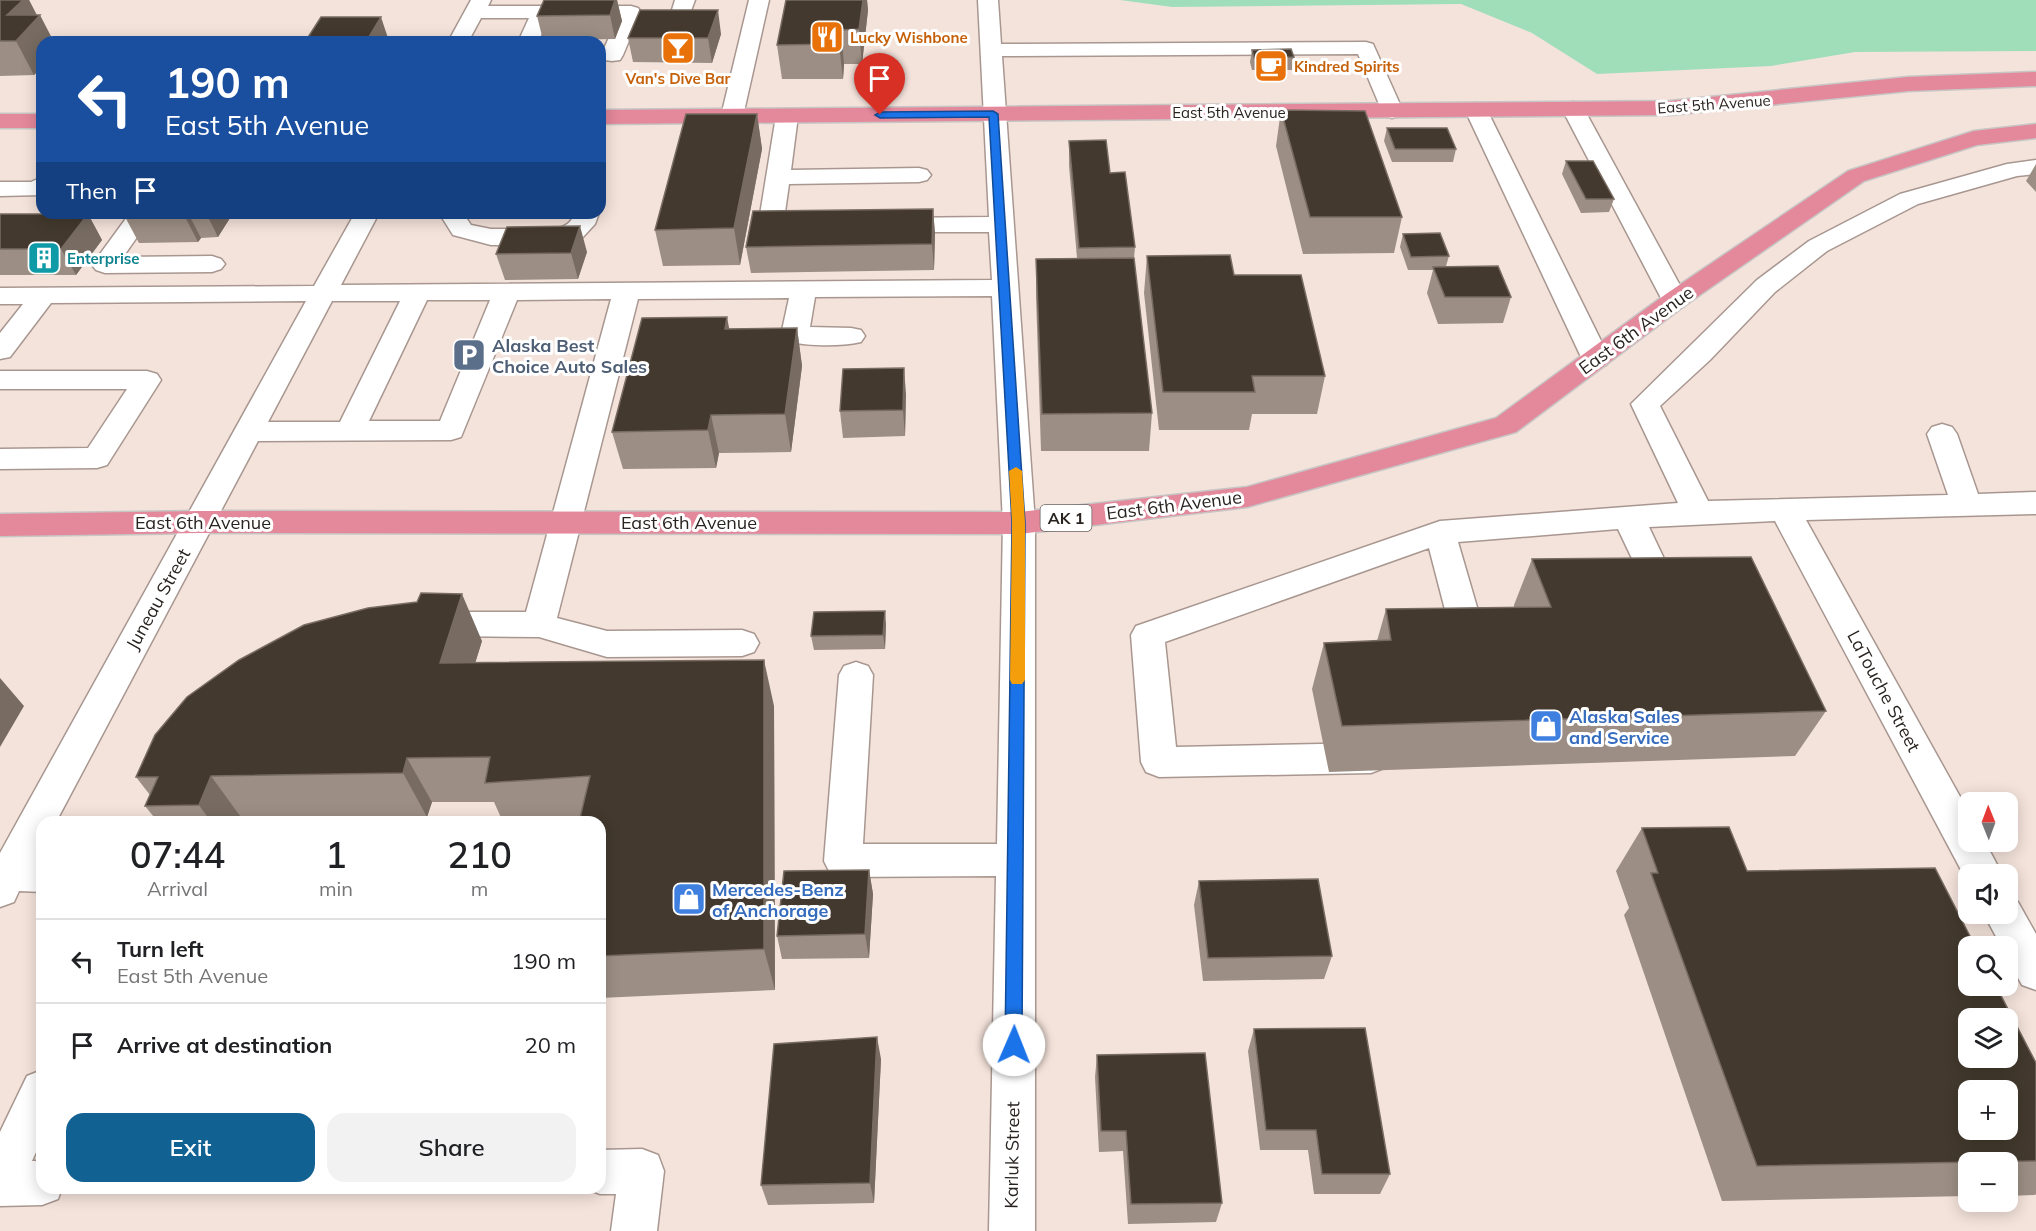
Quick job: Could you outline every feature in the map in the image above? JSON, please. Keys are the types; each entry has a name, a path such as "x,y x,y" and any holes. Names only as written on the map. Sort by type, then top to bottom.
{"highway":[{"name":"East 5th Avenue","path":"606,117 1670,108 1908,84 2036,79"},
{"path":"0,121 36,121"},
{"name":"East 6th Avenue","path":"0,525 568,521 1018,523 1247,497 1506,425 1675,300 1856,176 1974,138 2036,130"}],"street":[{"path":"678,23 685,0"},
{"path":"732,116 759,0"},
{"name":"Karluk Street","path":"988,0 1018,523 1012,1231"},
{"path":"461,36 478,6 542,12 631,12 606,59"},
{"path":"531,36 542,12"},
{"path":"990,50 1366,48 1392,111"},
{"path":"1573,109 1675,300"},
{"path":"1476,110 1596,359"},
{"path":"787,116 770,227 817,226"},
{"path":"1698,512 1644,404 1700,354 1766,286 1818,246 1909,199 2015,168 2036,167"},
{"path":"777,177 919,175"},
{"path":"0,189 36,189"},
{"path":"138,219 105,265 212,264"},
{"name":"Juneau Street","path":"46,816 200,522 364,219"},
{"path":"455,219 462,230 491,237 558,237 574,232 583,224 584,219"},
{"path":"864,225 1000,224"},
{"path":"0,297 322,296 1004,288"},
{"path":"803,291 795,335 851,336"},
{"path":"539,625 568,521 629,325 626,293"},
{"path":"249,432 451,430 506,294"},
{"path":"349,432 416,295"},
{"path":"0,351 43,296"},
{"path":"0,380 147,380 97,458 0,459"},
{"path":"1942,434 1966,504"},
{"path":"1407,757 1160,762 1148,635 1440,532 1698,512 2036,503"},
{"name":"LaTouche Street","path":"1784,508 1978,864"},
{"path":"1628,516 1683,633"},
{"path":"1440,532 1480,677"},
{"path":"403,633 447,624 539,625 607,644 742,643"},
{"path":"856,675 843,861 1016,860"},
{"name":"Juneau Street","path":"13,878 36,834"},
{"path":"2010,924 2036,972"},
{"path":"36,1104 0,1182 36,1183"},
{"path":"606,1172 642,1171 634,1231"}],"green space":[{"path":"1120,0 2036,0 2036,51 1855,52 1771,66 1597,74 1532,33 1461,4 1172,7"}],"building":[{"path":"0,0 23,0 7,15 40,15 16,41 0,41"},
{"path":"544,0 615,0 610,15 537,16"},
{"path":"786,0 863,0 859,29 841,30 839,44 777,45"},
{"path":"640,10 718,10 708,38 628,38"},
{"path":"321,17 381,17 370,36 309,36"},
{"path":"1291,49 1294,57 1254,58 1252,50"},
{"path":"1281,110 1365,111 1402,217 1310,217"},
{"path":"686,114 757,114 734,228 655,230"},
{"path":"1387,128 1447,128 1456,149 1395,149"},
{"path":"1106,140 1110,173 1125,172 1135,247 1079,248 1069,141"},
{"path":"1566,161 1593,161 1614,199 1586,199"},
{"path":"933,209 932,244 746,247 753,211"},
{"path":"0,214 36,214 36,219 84,219 61,249 0,249"},
{"path":"580,226 571,253 496,254 507,227"},
{"path":"1440,233 1449,256 1411,257 1403,234"},
{"path":"1230,255 1234,275 1301,275 1325,376 1252,376 1255,392 1163,392 1147,256"},
{"path":"1134,258 1152,413 1042,414 1036,259"},
{"path":"1498,266 1511,297 1445,297 1433,267"},
{"path":"727,317 725,329 797,328 785,414 711,415 708,430 612,432 642,318"},
{"path":"904,368 903,410 840,411 843,369"},
{"path":"1751,557 1826,711 1342,726 1324,643 1391,640 1386,609 1551,607 1532,559"},
{"path":"421,593 462,594 440,663 764,660 764,949 606,956 606,816 580,816 590,776 485,783 490,757 407,758 403,773 211,776 199,805 145,806 158,777 136,777 155,735 187,697 239,660 304,625 368,608 417,602"},
{"path":"885,611 883,635 811,636 814,612"},
{"path":"1729,827 1747,871 1935,868 1958,913 1958,924 1964,924 1970,936 1958,936 1958,996 2001,996 2007,1008 1958,1008 1958,1068 2018,1068 2018,1028 2036,1063 2036,1161 2018,1161 2018,1152 1958,1152 1958,1162 1757,1166 1651,873 1658,873 1642,828"},
{"path":"869,870 865,934 777,936 784,871"},
{"path":"1318,879 1332,956 1208,958 1199,881"},
{"path":"1365,1028 1390,1174 1322,1174 1316,1130 1266,1130 1254,1029"},
{"path":"877,1037 870,1183 761,1185 774,1044"},
{"path":"1205,1053 1222,1203 1131,1204 1126,1131 1101,1131 1097,1055"}],"slow traffic":[{"path":"1016,471 1017,680"}],"place":[{"name":"Lucky Wishbone","path":"827,37"},
{"name":"Van's Dive Bar","path":"678,48"},
{"name":"Kindred Spirits","path":"1271,66"},
{"name":"Enterprise","path":"44,258"},
{"name":"Alaska Best Choice Auto Sales","path":"469,355"},
{"name":"Alaska Sales and Service","path":"1546,726"},
{"name":"Mercedes-Benz of Anchorage","path":"689,899"}],"route":[{"path":"880,115 993,114 1018,523 1014,1045"}]}
